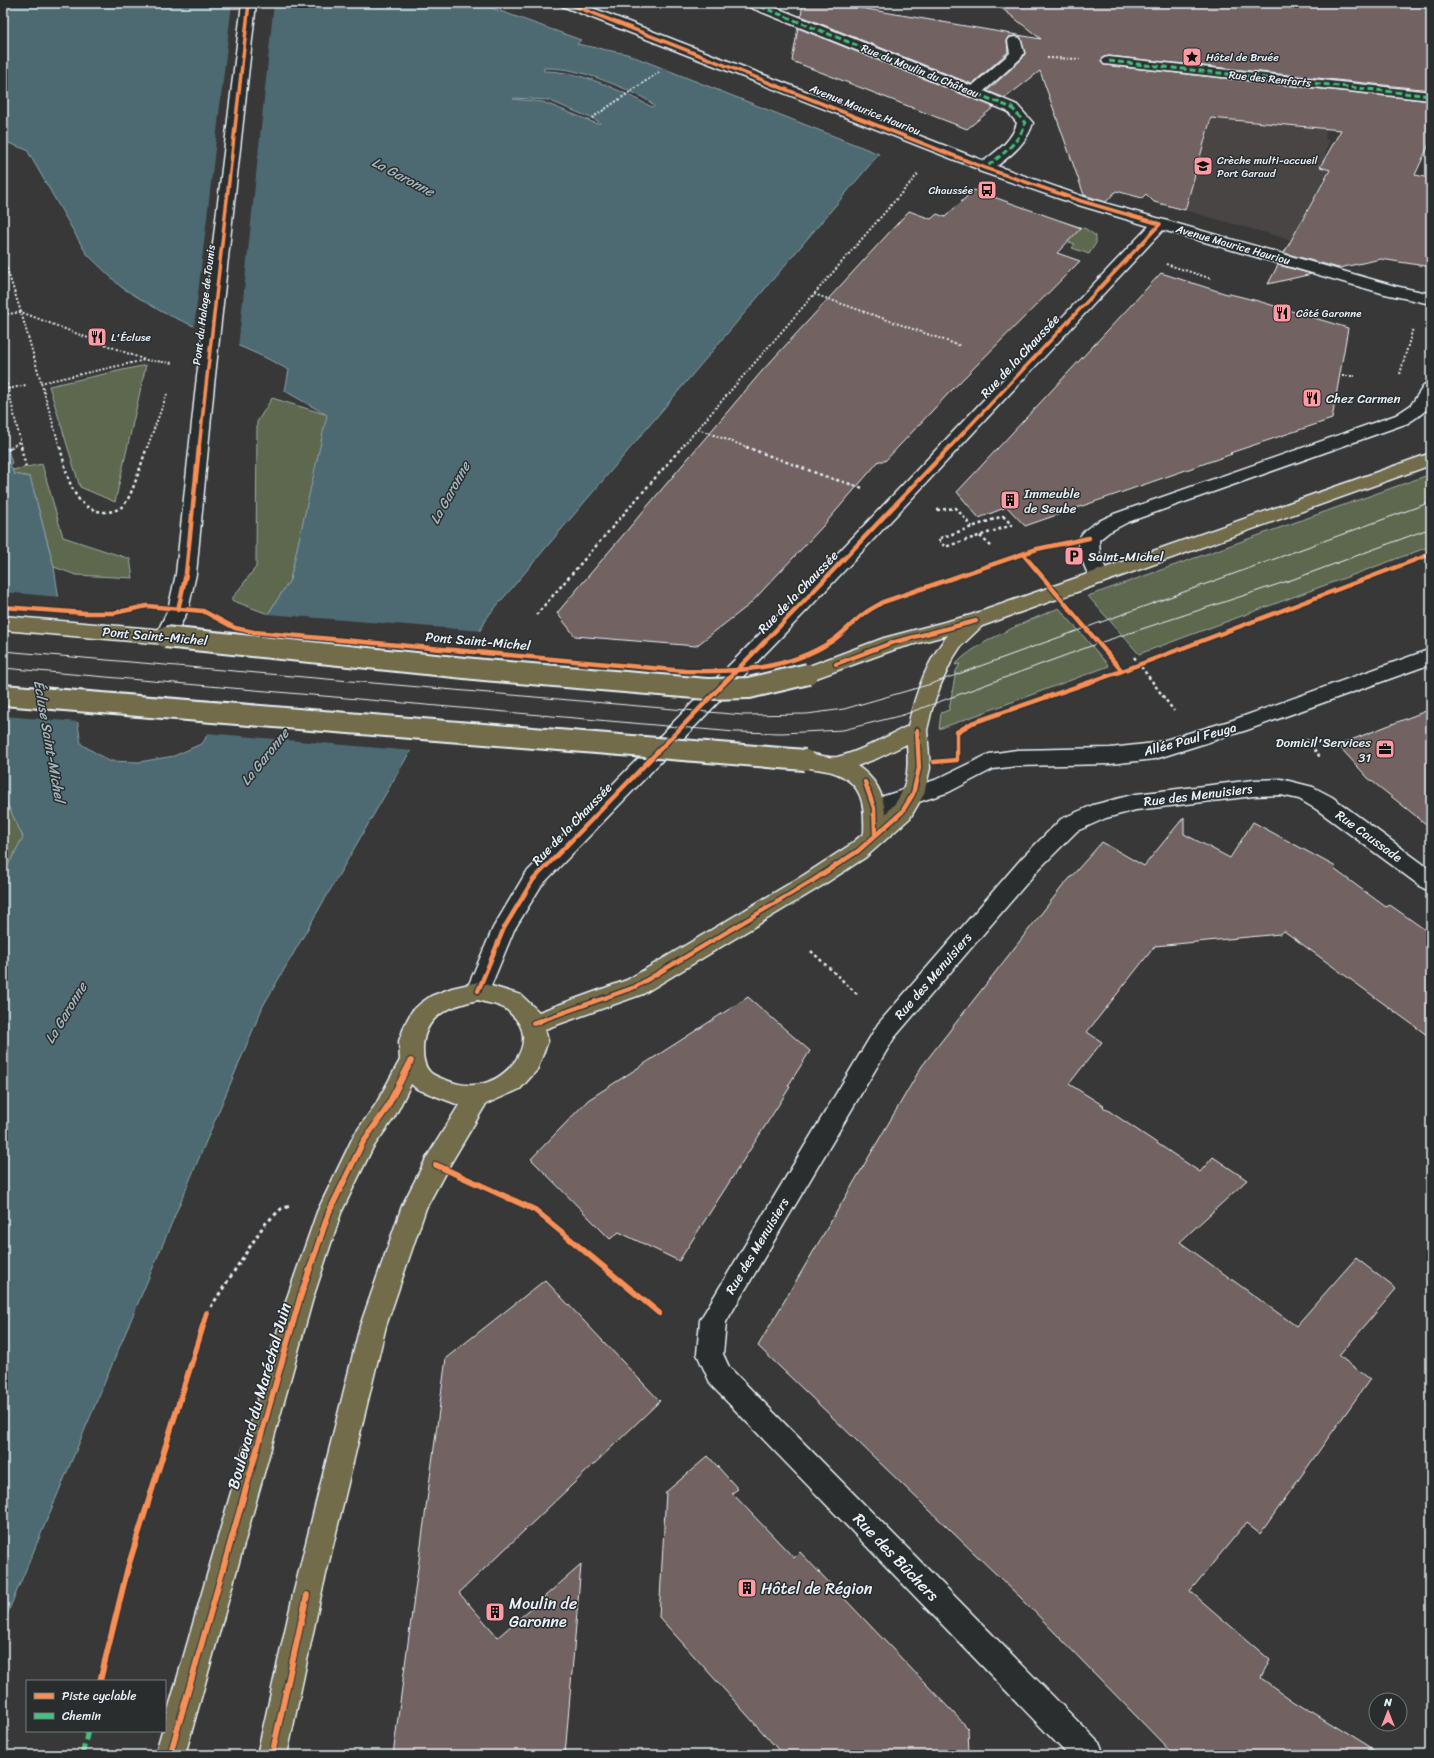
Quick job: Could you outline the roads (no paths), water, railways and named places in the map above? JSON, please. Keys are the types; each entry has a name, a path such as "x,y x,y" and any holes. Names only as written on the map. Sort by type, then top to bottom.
{"main road":[{"path":"534,1023 636,987 858,852 902,812 913,794 919,768 917,730 924,703 943,658 954,641 976,621 1431,459"},
{"name":"Pont Saint-Michel","path":"3,623 165,637 484,670 707,689 749,688 808,674 891,643 976,621"},
{"path":"3,695 805,760 836,765 852,772 865,782 873,800 876,812 875,835"},
{"path":"836,765 871,753 917,730"},
{"path":"478,991 495,993 523,1008 534,1023 536,1037 534,1054 525,1070 511,1083 477,1097 451,1094 433,1087 420,1079 411,1061 409,1044 414,1028 424,1013 440,1002 459,994 478,991"},
{"name":"Boulevard du Maréchal Juin","path":"170,1755 300,1298 329,1212 363,1142 385,1111 411,1061"},
{"path":"272,1755 307,1595 373,1326 414,1206 436,1165 477,1097"}],"street":[{"name":"Pont du Halage de Tounis","path":"165,637 178,610 186,566 205,385 249,3"},
{"name":"Avenue Maurice Hauriou","path":"567,3 984,168 1081,201 1391,290 1431,299"},
{"name":"Rue du Moulin du Château","path":"752,3 1012,108 1025,122 1022,134 1008,149 984,168"},
{"path":"974,93 1014,58 1017,53 1015,41"},
{"name":"Rue des Renforts","path":"1109,61 1431,96"},
{"name":"Rue de la Chaussée","path":"478,991 504,928 532,880 806,600 1160,224"},
{"path":"1099,576 1090,556 1089,538 1102,528 1121,518 1402,420 1418,409 1431,388"},
{"name":"Allée Paul Feuga","path":"876,812 892,802 913,794 942,786 989,762 1017,758 1110,756 1155,751 1240,725 1431,656"},
{"name":"Rue des Menuisiers","path":"710,1354 713,1320 886,1031 1030,864 1069,825 1101,811 1136,802 1254,788 1281,787 1305,793"},
{"name":"Rue Caussade","path":"1305,793 1324,803 1431,882"},
{"name":"Rue des Bûchers","path":"710,1354 720,1376 1089,1755"}],"water":[{"path":"3,3 478,3 581,40 577,44 627,54 879,154 489,615 263,1006 3,1624 3,875 23,837 3,795 3,439 5,448 8,450 12,463 10,464 14,474 30,477 54,567 81,744 109,761 139,762 174,756 203,743 268,614 290,580 327,415 285,391 289,370 264,357 162,312 121,287 86,253 27,150 3,141","holes":["544,68 570,70 595,77 642,97 654,106 652,107 627,94 586,78 572,74 544,71","513,99 548,100 600,123 595,123 543,102"]}],"tram line":[{"path":"3,651 743,715 807,714 844,709 931,684 1431,502"},
{"path":"3,668 735,732 782,733 843,730 903,715 1099,643 1294,579 1431,528"}],"place":[{"name":"Hôtel de Bruée","path":"1192,57"},
{"name":"Crèche multi-accueil Port Garaud","path":"1203,166"},
{"name":"Chaussée","path":"987,190"},
{"name":"Côté Garonne","path":"1282,313"},
{"name":"L'Écluse","path":"97,337"},
{"name":"Chez Carmen","path":"1312,398"},
{"name":"Immeuble de Seube","path":"1010,500"},
{"name":"Saint-Michel","path":"1074,556"},
{"name":"Domicil'Services 31","path":"1385,749"},
{"name":"Hôtel de Région","path":"747,1588"},
{"name":"Moulin de Garonne","path":"495,1612"}],"water label":[{"name":"La Garonne","path":"403,177"},
{"name":"La Garonne","path":"450,493"},
{"name":"Écluse Saint-Michel","path":"49,741"},
{"name":"La Garonne","path":"265,757"},
{"name":"La Garonne","path":"66,1013"}]}
